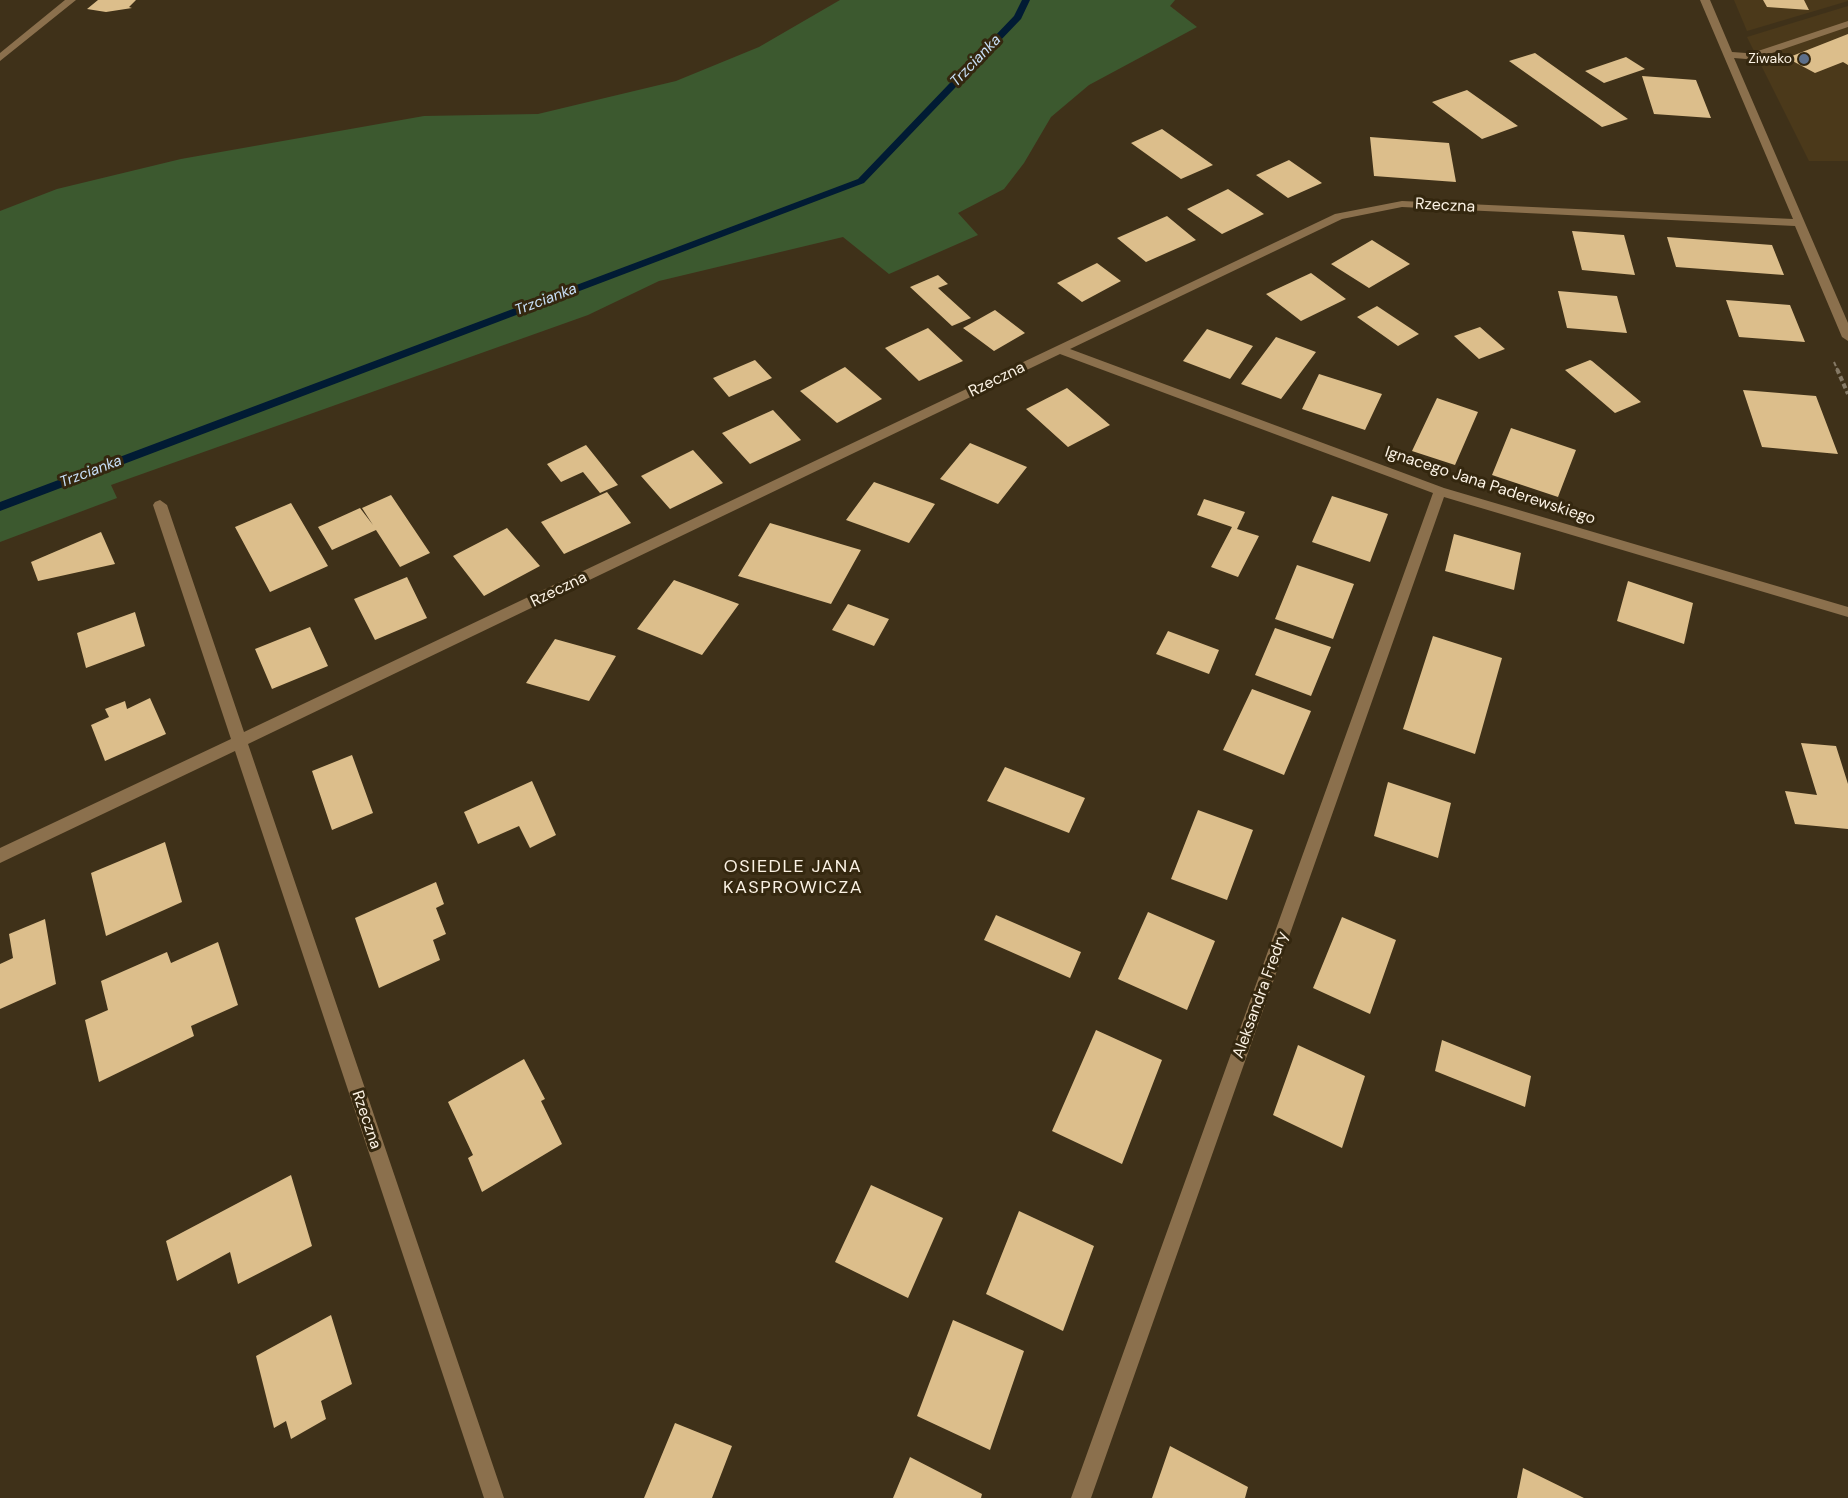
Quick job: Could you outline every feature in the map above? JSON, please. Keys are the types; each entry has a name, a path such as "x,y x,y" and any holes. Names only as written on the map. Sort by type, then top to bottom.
{"street":[{"path":"0,58 71,0"},
{"path":"1705,0 1848,337"},
{"path":"1728,54 1746,56 1763,53 1848,24"},
{"name":"Rzeczna","path":"0,856 1339,216 1402,204 1799,223"},
{"name":"Ignacego Jana Paderewskiego","path":"1060,350 1440,491 1848,612"},
{"name":"Aleksandra Fredry","path":"1082,1498 1440,491"},
{"name":"Rzeczna","path":"160,505 494,1498"}],"shaded area":[{"path":"1734,0 1848,0 1848,1 1747,31"},
{"path":"1848,6 1848,161 1809,161 1747,37"}],"green space":[{"path":"840,0 1175,0 1170,6 1197,27 1089,85 1051,117 1024,163 1004,189 958,213 978,235 889,274 843,237 659,281 588,315 111,485 117,498 0,542 0,211 57,189 181,159 424,116 538,114 676,81 759,47"}],"building":[{"path":"98,0 136,0 129,7 132,8 106,12 87,9"},
{"path":"1763,0 1804,0 1809,10 1767,7"},
{"path":"1848,34 1848,65 1843,62 1815,73 1787,58"},
{"path":"1535,53 1628,119 1602,127 1509,61"},
{"path":"1626,57 1645,69 1604,83 1585,71"},
{"path":"1642,76 1696,80 1711,118 1654,114"},
{"path":"1467,90 1518,126 1482,139 1432,102"},
{"path":"1162,129 1213,165 1181,179 1131,143"},
{"path":"1370,137 1449,143 1456,182 1374,176"},
{"path":"1289,160 1322,183 1288,198 1256,175"},
{"path":"1228,189 1264,214 1222,234 1187,209"},
{"path":"1167,216 1196,240 1146,262 1117,238"},
{"path":"1572,231 1624,235 1635,275 1582,270"},
{"path":"1667,237 1772,245 1784,275 1676,267"},
{"path":"1372,240 1410,264 1369,288 1331,264"},
{"path":"1097,263 1121,281 1082,302 1057,283"},
{"path":"1311,273 1346,299 1301,321 1266,294"},
{"path":"938,275 948,284 938,288 971,318 952,326 910,287"},
{"path":"1558,291 1617,296 1627,333 1567,328"},
{"path":"1726,300 1790,305 1805,342 1739,337"},
{"path":"1377,306 1419,334 1398,346 1357,317"},
{"path":"995,310 1025,333 994,351 963,328"},
{"path":"1480,327 1505,349 1479,359 1454,336"},
{"path":"928,328 963,361 919,381 885,348"},
{"path":"1207,329 1253,346 1230,379 1183,361"},
{"path":"1276,337 1316,352 1281,399 1241,384"},
{"path":"755,360 772,378 729,397 713,378"},
{"path":"1590,360 1641,402 1615,413 1565,370"},
{"path":"845,367 882,399 837,423 800,391"},
{"path":"1319,374 1382,394 1365,430 1302,409"},
{"path":"1067,388 1110,425 1068,447 1026,409"},
{"path":"1743,390 1816,396 1838,454 1762,447"},
{"path":"1437,398 1478,412 1455,465 1412,451"},
{"path":"773,410 801,440 750,464 722,433"},
{"path":"1511,428 1576,450 1558,497 1492,475"},
{"path":"970,443 1027,467 998,504 940,479"},
{"path":"586,445 618,485 600,493 583,472 561,482 547,464"},
{"path":"693,450 723,483 670,509 641,476"},
{"path":"874,482 935,504 909,543 846,520"},
{"path":"607,492 631,523 564,554 541,522"},
{"path":"391,495 430,553 400,567 376,530 332,550 318,527 360,508 373,525 362,508"},
{"path":"1332,496 1388,514 1370,562 1312,542"},
{"path":"1204,499 1245,512 1237,529 1259,536 1238,577 1211,567 1232,527 1197,515"},
{"path":"291,503 328,566 270,592 235,527"},
{"path":"770,523 861,550 831,604 738,576"},
{"path":"507,528 540,566 484,596 453,556"},
{"path":"101,532 115,564 38,581 31,562"},
{"path":"1454,534 1521,553 1514,590 1445,571"},
{"path":"1297,565 1354,584 1333,639 1275,619"},
{"path":"407,577 427,618 375,640 354,599"},
{"path":"674,580 739,604 702,655 637,629"},
{"path":"1628,581 1693,603 1684,644 1617,621"},
{"path":"848,604 889,619 874,646 832,630"},
{"path":"135,612 145,646 86,668 77,633"},
{"path":"310,627 328,666 272,689 255,649"},
{"path":"1275,628 1331,647 1311,696 1255,675"},
{"path":"1168,631 1219,650 1209,674 1156,654"},
{"path":"1433,636 1502,658 1475,754 1403,729"},
{"path":"555,639 616,656 589,701 526,683"},
{"path":"1252,689 1311,711 1284,775 1223,750"},
{"path":"150,698 166,734 105,761 91,725 109,717 105,709 125,701 127,709"},
{"path":"1801,743 1836,746 1848,784 1848,829 1795,824 1785,791 1817,795"},
{"path":"352,755 373,813 332,830 312,771"},
{"path":"1005,767 1085,798 1069,833 987,801"},
{"path":"532,781 556,835 530,848 519,826 478,844 464,812"},
{"path":"1388,782 1451,803 1438,858 1374,836"},
{"path":"1198,810 1253,830 1227,900 1171,879"},
{"path":"165,842 182,902 106,936 91,873"},
{"path":"436,882 444,904 436,908 446,934 433,940 440,960 379,988 355,918"},
{"path":"1148,912 1215,941 1187,1010 1118,979"},
{"path":"996,915 1081,952 1070,978 984,940"},
{"path":"1342,917 1396,940 1370,1014 1313,988"},
{"path":"45,919 56,984 0,1009 0,964 13,958 9,934"},
{"path":"218,942 238,1005 191,1026 194,1036 99,1082 85,1020 108,1010 101,981 167,952 171,963"},
{"path":"1096,1030 1162,1060 1122,1164 1052,1131"},
{"path":"1442,1040 1531,1076 1525,1107 1435,1071"},
{"path":"1298,1045 1365,1076 1342,1148 1273,1115"},
{"path":"524,1059 545,1099 541,1101 562,1144 482,1192 468,1158 473,1155 448,1102"},
{"path":"291,1175 312,1246 238,1284 230,1252 177,1281 166,1241"},
{"path":"871,1185 943,1218 908,1298 835,1262"},
{"path":"1019,1211 1094,1246 1063,1331 986,1294"},
{"path":"331,1315 352,1384 321,1401 326,1419 291,1439 286,1421 274,1428 256,1356"},
{"path":"953,1320 1024,1351 990,1450 917,1416"},
{"path":"675,1423 732,1446 712,1498 644,1498"},
{"path":"1170,1446 1248,1487 1245,1498 1152,1498"},
{"path":"910,1457 982,1494 981,1498 893,1498"},
{"path":"1523,1468 1584,1498 1517,1498"}],"waterway":[{"name":"Trzcianka","path":"0,507 861,181 1018,17 1026,0"}],"place":[{"name":"Ziwako","path":"1804,59"}],"district":[{"name":"OSIEDLE JANA KASPROWICZA","path":"793,877"}]}
